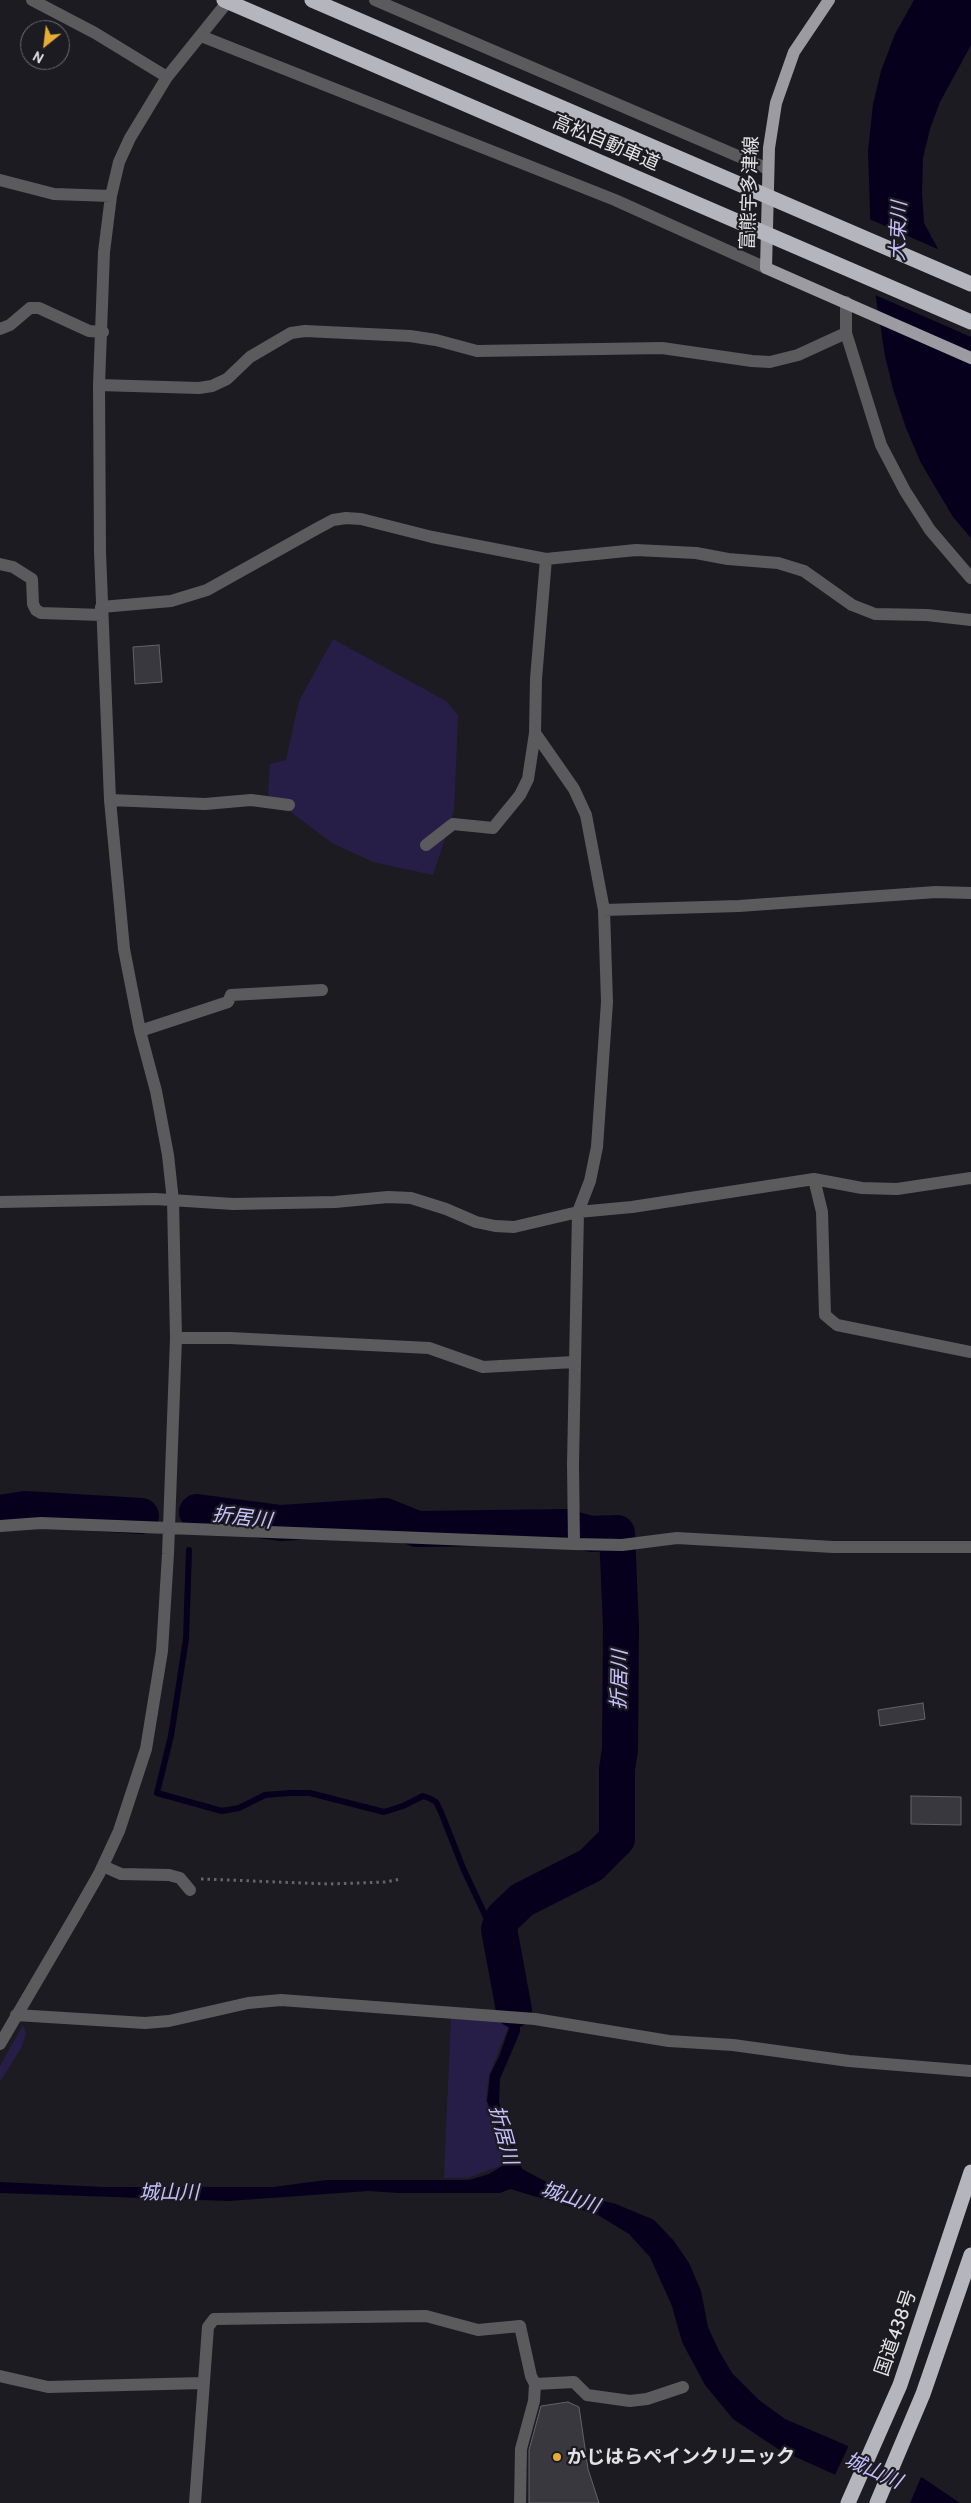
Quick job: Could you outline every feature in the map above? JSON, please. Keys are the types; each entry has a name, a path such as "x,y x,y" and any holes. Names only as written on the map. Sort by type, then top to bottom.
{"highway":[{"name":"高松自動車道","path":"224,0 971,322"},
{"name":"高松自動車道","path":"312,0 971,284"},
{"name":"国道438号","path":"848,2503 856,2489 900,2385 970,2176"},
{"path":"878,2501 923,2394 971,2255"}],"main road":[{"name":"富熊宇多津線","path":"829,0 794,52 776,103 769,148 766,268 971,358"}],"street":[{"path":"32,0 95,33 167,77"},
{"path":"2,2038 76,1916 103,1866 134,1789 146,1749 155,1704 162,1651 176,1338 173,1200 168,1155 156,1091 140,1031 124,949 110,800 102,611 99,385 103,332 104,252 111,196 119,162 130,138 167,77 229,0"},
{"path":"375,0 768,168"},
{"path":"201,36 615,200 766,268"},
{"path":"0,180 54,194 111,196"},
{"path":"851,305 846,333 860,382 885,453 905,491 930,530 971,578"},
{"path":"0,329 10,325 30,308 39,308 88,331 103,332"},
{"path":"99,385 199,388 212,386 227,379 250,357 291,333 305,330 410,336 477,351 502,352 639,347 770,362 798,355 846,333"},
{"path":"0,564 13,567 32,579 33,604 36,610 41,613 102,611 171,601 207,590 318,528 334,520 346,518 362,519 432,537 546,559 636,550 696,553 728,559 778,563 804,571 852,605 870,612 971,620"},
{"path":"426,845 453,824 493,828 520,795 528,780 535,733 536,679 546,559"},
{"path":"535,733 574,789 586,816 604,910 607,1002 597,1146 590,1181 578,1212 574,1362 574,1541"},
{"path":"110,800 206,804 251,800 289,805"},
{"path":"604,910 739,906 936,892 971,893"},
{"path":"140,1031 228,1002 231,995 322,990"},
{"path":"0,1202 154,1199 233,1204 335,1202 388,1197 411,1198 446,1209 476,1222 514,1227 578,1212 632,1207 814,1179 862,1188 897,1190 971,1178"},
{"path":"814,1179 822,1212 824,1315 837,1325 971,1352"},
{"path":"176,1338 230,1338 429,1348 483,1367 574,1362"},
{"path":"0,1526 41,1523 574,1541 617,1545 677,1538 833,1547 971,1547"},
{"path":"103,1866 121,1874 152,1873 180,1878 190,1890"},
{"path":"16,2016 153,2022 169,2021 248,2003 281,2000 524,2018 566,2023 669,2041 733,2045 849,2061 971,2071"},
{"path":"195,2503 203,2382 206,2378 208,2327 214,2319 426,2316 478,2330 520,2326 531,2376 535,2384 534,2401 521,2449 520,2503"},
{"path":"0,2376 48,2387 203,2382"},
{"path":"535,2384 574,2382 587,2395 630,2401 647,2399 683,2387"}],"path":[{"path":"180,1878 328,1884 386,1882 401,1878"}],"shaded area":[{"path":"333,639 446,701 458,715 454,811 433,875 373,862 332,843 268,795 270,764 286,760 299,701"},
{"path":"451,2018 507,2022 508,2028 489,2075 486,2101 505,2157 500,2166 468,2178 444,2178"},
{"path":"23,2025 26,2034 21,2048 0,2082 0,2066"}],"water":[{"name":"大束川","path":"914,0 971,0 971,45 940,102 930,129 923,158 922,193 924,223 937,247 971,334 971,538 953,517 921,463 906,428 893,389 885,356 872,272 868,151 873,104 881,71 895,34"},
{"name":"城山川","path":"502,1963 511,1964 519,2009 520,2032 500,2079 499,2102 522,2169 562,2190 616,2204 654,2220 674,2241 689,2263 701,2291 708,2327 719,2351 732,2373 759,2400 785,2419 923,2478 960,2503 898,2503 778,2449 733,2419 705,2385 682,2342 672,2306 650,2257 629,2234 598,2215 510,2189 500,2193 399,2193 368,2191 229,2201 0,2193 0,2182 104,2187 273,2187 326,2180 469,2180 489,2174 504,2165 507,2154 487,2101 490,2075 509,2028"}],"pier":[{"path":"867,218 942,251 967,312 971,326 971,337 873,294"},
{"path":"850,2443 922,2475 910,2503 892,2503 834,2477"}],"building":[{"path":"159,645 162,682 135,684 133,647"},
{"path":"923,1703 925,1719 880,1726 878,1710"},
{"path":"911,1796 961,1797 961,1825 911,1824"},
{"name":"かじはらペインクリニック","path":"568,2402 579,2407 588,2469 599,2503 529,2503 529,2450 541,2406"}],"waterway":[{"name":"折居川","path":"0,1513 25,1509 141,1516"},
{"name":"折居川","path":"197,1512 281,1523 385,1516 417,1529 566,1527 591,1534 617,1533 621,1627 617,1839 591,1865 522,1900 503,1918 499,1929 514,2010"},
{"path":"189,1550 186,1639 171,1736 157,1793 222,1811 239,1808 265,1795 290,1793 310,1793 384,1812 403,1806 423,1796 429,1798 436,1802 441,1812 463,1868 486,1917 499,1929"}],"place":[{"name":"かじはらペインクリニック","path":"557,2457"}]}
